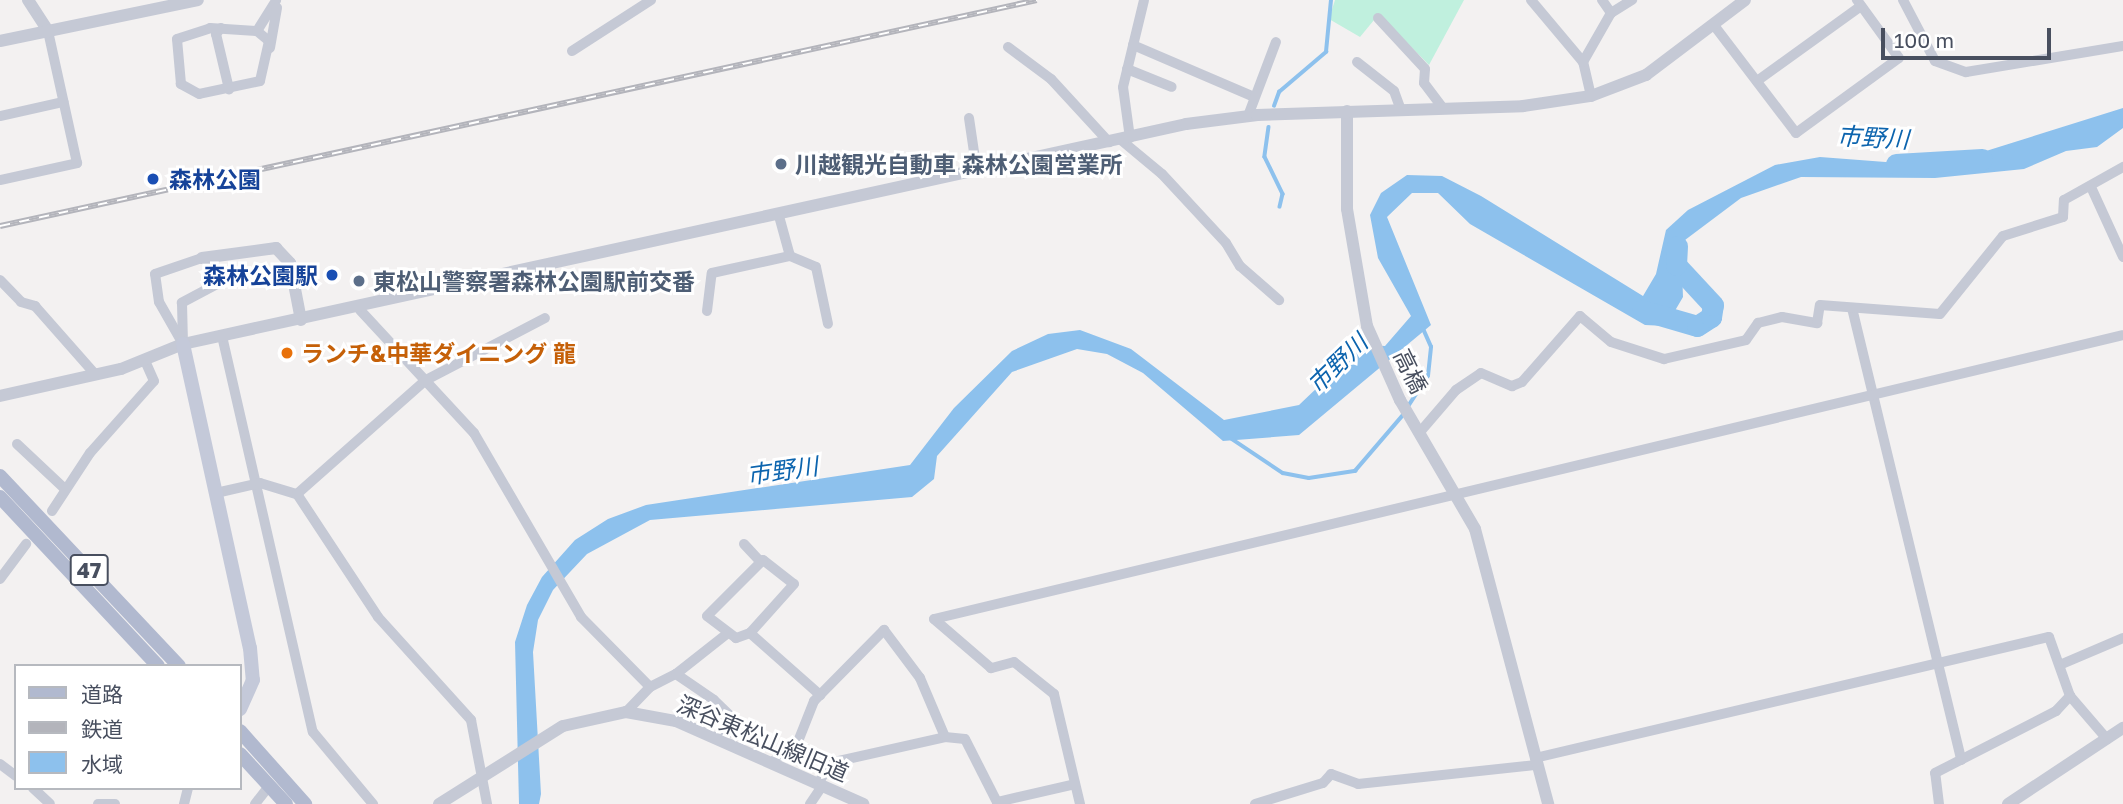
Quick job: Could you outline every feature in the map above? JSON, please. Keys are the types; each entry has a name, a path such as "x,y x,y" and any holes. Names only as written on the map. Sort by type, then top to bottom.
{"main road":[{"path":"183,344 253,664 242,702"},
{"name":"47","path":"0,475 176,664"},
{"name":"47","path":"0,497 156,664"},
{"path":"242,733 305,804"},
{"path":"242,756 286,804"}],"street":[{"path":"0,180 77,163 48,30 28,0"},
{"path":"0,41 150,4 198,0"},
{"path":"257,31 276,0"},
{"path":"270,49 257,31 221,28 183,34 173,48 187,89 229,89 260,81 270,49 276,0"},
{"path":"572,51 651,0"},
{"path":"1120,140 1127,69 1144,0"},
{"path":"1531,0 1583,62 1591,96"},
{"path":"1602,0 1611,13"},
{"path":"1583,62 1611,13 1632,0"},
{"path":"0,396 145,361 183,344 360,310 1120,140 1248,116 1443,108 1591,96 1646,75 1745,0"},
{"path":"1903,0 1934,61 1966,72 2123,46"},
{"path":"1713,24 1757,82 1796,132 1899,58 1859,3 1757,82"},
{"path":"1378,18 1425,69 1424,83 1443,108"},
{"path":"221,28 216,34 229,89"},
{"path":"1248,116 1252,96 1276,42"},
{"path":"1133,45 1252,96"},
{"path":"1008,47 1051,79 1162,174 1227,243 1240,266 1279,300"},
{"path":"1357,62 1394,92 1401,110"},
{"path":"1127,69 1172,88"},
{"path":"0,117 63,103"},
{"name":"高橋","path":"1347,111 1346,209 1367,326 1420,432 1456,490 1487,560 1548,804"},
{"path":"969,118 977,172"},
{"path":"1420,432 1456,390 1481,373 1512,386 1522,382 1580,316 1611,342 1664,359 1746,340 1758,323 1782,317 1817,323 1820,305 1940,314 2003,236 2063,217 2064,200 2123,167"},
{"path":"2091,187 2123,257"},
{"path":"779,216 790,256"},
{"path":"183,344 159,302 155,274 202,258 265,244 286,255 301,320"},
{"path":"183,344 182,303 215,287 214,266 221,254"},
{"path":"707,311 712,272 790,256 816,267 828,324"},
{"path":"202,258 214,266"},
{"path":"0,280 20,302 35,306 96,374"},
{"path":"1852,308 1875,394 1961,760"},
{"path":"360,310 474,433 571,602 650,687"},
{"path":"297,494 426,380 545,318"},
{"path":"1080,804 1054,694 1014,662 991,668 934,618 1456,490 2123,335"},
{"path":"222,336 252,483 313,732 373,804"},
{"path":"52,511 65,489 154,381 145,361"},
{"path":"17,444 65,489"},
{"path":"216,493 252,483 297,494 379,617 471,720 491,770 487,804"},
{"path":"2,573 26,544"},
{"path":"744,544 759,560 794,584 751,633 736,638 707,616 759,560"},
{"path":"772,762 797,744 820,695 884,630 920,678 945,737"},
{"path":"625,712 650,687 676,674 728,633"},
{"path":"751,633 820,695"},
{"path":"1255,804 1323,783 1331,774 1358,784 1536,761 2049,637 2062,664 2070,696 2107,738"},
{"path":"2062,664 2123,638"},
{"path":"676,674 737,722 722,740"},
{"path":"1939,804 1935,773 2056,711 2070,696"},
{"name":"深谷東松山線旧道","path":"491,770 563,726 625,712 651,713 722,740 863,804"},
{"path":"2008,804 2123,728"},
{"path":"797,744 830,763 945,737 971,744 997,803 1075,784"},
{"path":"810,804 830,763"},
{"path":"439,804 491,770"},
{"path":"255,804 269,786"},
{"path":"35,790 50,804"},
{"path":"98,804 115,804"}],"green space":[{"path":"1335,0 1464,0 1429,65 1379,14 1360,37 1329,19"}],"water":[{"path":"2123,108 2123,128 2097,147 2066,151 2024,169 1935,178 1801,177 1741,198 1681,243 1683,297 1666,326 1645,325 1470,224 1438,193 1412,193 1387,217 1431,325 1299,435 1223,441 1143,373 1107,354 1077,349 1012,372 937,456 934,479 912,497 650,520 587,554 553,590 538,620 533,652 541,794 539,804 519,804 515,642 527,605 542,577 575,540 608,519 646,505 910,465 954,408 1012,351 1048,334 1080,330 1131,349 1224,420 1299,405 1362,345 1385,346 1411,316 1378,258 1370,215 1381,193 1407,175 1442,176 1481,196 1643,296 1656,274 1666,230 1688,210 1775,165 1820,157 1938,166"}],"waterway":[{"path":"1274,106 1279,92 1326,52 1331,0"},
{"path":"1269,127 1265,157 1283,194 1280,207"},
{"name":"市野川","path":"1896,164 1982,159"},
{"name":"市野川","path":"1642,310 1697,326 1711,317 1713,305 1676,265 1677,246"},
{"path":"1407,408 1428,376 1431,347 1423,329"},
{"path":"1232,439 1283,473 1309,478 1355,471 1403,415"}],"railway":[{"path":"0,226 1037,0"}],"place":[{"name":"川越観光自動車 森林公園営業所","path":"781,164"},
{"name":"森林公園","path":"153,179"},
{"name":"森林公園駅","path":"332,275"},
{"name":"東松山警察署森林公園駅前交番","path":"359,281"},
{"name":"ランチ&中華ダイニング 龍","path":"287,353"}]}
